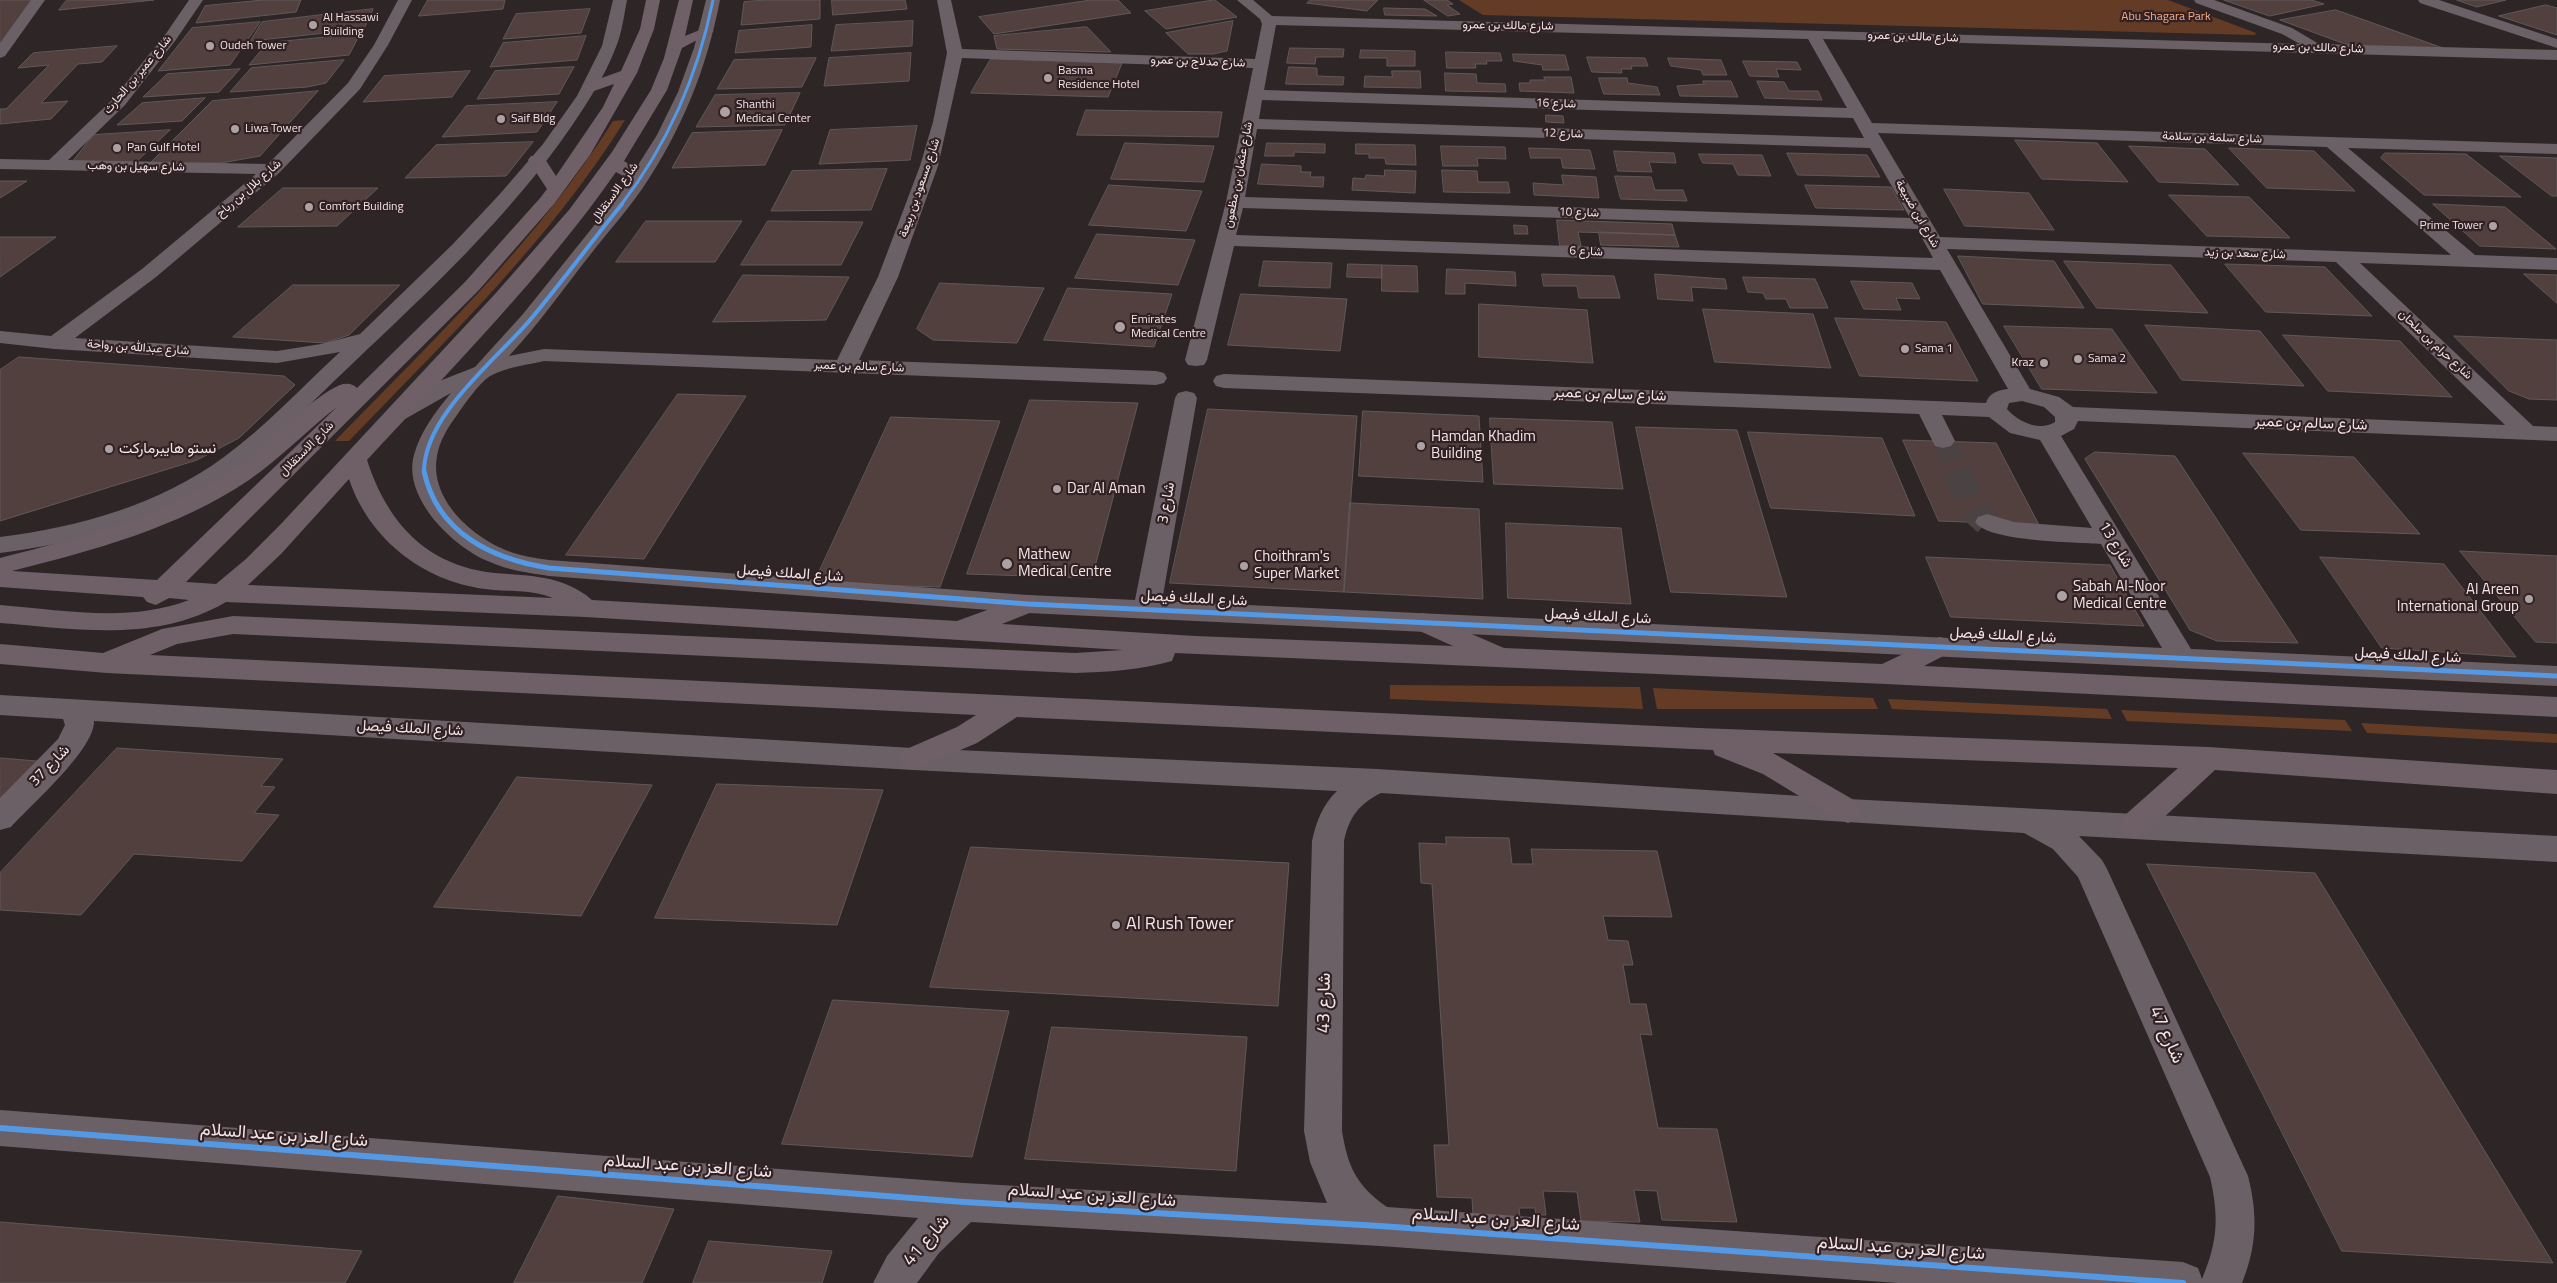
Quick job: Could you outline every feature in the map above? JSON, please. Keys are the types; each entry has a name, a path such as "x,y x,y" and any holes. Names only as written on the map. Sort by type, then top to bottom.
{"main road":[{"name":"شارع الاستقلال","path":"97,662 127,623 163,590 470,287 556,189 612,106 637,76 653,0"},
{"name":"شارع الاستقلال","path":"0,614 127,623 151,621 201,606 222,593 264,555 552,245 614,163 661,87 675,46 686,0"},
{"path":"675,46 707,31"},
{"path":"591,87 637,76 651,92 661,87"},
{"path":"537,160 556,189"},
{"path":"614,163 640,178"},
{"path":"0,566 99,541 166,516 203,498 241,474 336,397 384,372"},
{"path":"355,459 359,477 376,512 404,546 424,560 450,572 482,580 539,584 559,589 574,597 585,608"},
{"path":"0,579 222,593 585,608 1195,645 1886,674 2557,707"},
{"path":"959,631 1028,604"},
{"path":"1423,622 1505,659"},
{"path":"97,662 172,636 233,626 1075,663 1137,659 1195,645"},
{"path":"1886,674 1939,646"},
{"path":"0,654 97,662 1698,740 2208,758 2557,782"},
{"path":"913,759 966,736 1012,706"},
{"path":"1698,740 1740,751 1762,761 1812,788 1848,811"},
{"path":"2135,825 2208,758"}],"street":[{"path":"0,53 38,0"},
{"name":"شارع عمير بن الحارث","path":"53,165 119,102 170,38 196,0"},
{"name":"شارع بلال بن رباح","path":"55,343 149,273 273,169 354,86 377,52 405,0"},
{"path":"0,544 86,528 127,515 192,487 239,456 454,254 559,134 591,87 614,32 620,0"},
{"name":"شارع الاستقلال","path":"484,370 523,328 640,178 687,94 707,31 713,0"},
{"name":"شارع مسعود بن ربيعة","path":"845,366 888,277 929,166 941,122 955,53 944,0"},
{"path":"1244,0 1268,20"},
{"path":"2201,0 2287,31 2320,49"},
{"path":"2425,0 2557,44"},
{"name":"شارع مالك بن عمرو","path":"1268,20 2557,55"},
{"name":"شارع عثمان بن مظعون","path":"1196,360 1235,202 1268,20"},
{"name":"شارع ابن ضبيعة","path":"1812,34 2022,394"},
{"name":"شارع مدلاج بن عمرو","path":"955,53 1261,64"},
{"name":"شارع 16","path":"1255,95 1867,128"},
{"name":"شارع 12","path":"1250,124 1867,128"},
{"name":"شارع سلمة بن سلامة","path":"1867,128 2557,149"},
{"path":"2331,142 2470,261"},
{"name":"شارع سهيل بن وهب","path":"0,164 273,169"},
{"name":"شارع 10","path":"1235,202 1923,224"},
{"name":"شارع 6","path":"1226,240 1946,264"},
{"name":"شارع سعد بن زيد","path":"1934,243 2557,264"},
{"name":"شارع حرام بن ملحان","path":"2342,257 2527,433"},
{"name":"شارع سالم بن عمير","path":"523,328 538,343 562,354"},
{"name":"شارع عبدالله بن رواحة","path":"0,337 55,343 277,358 322,350 366,338"},
{"name":"شارع سالم بن عمير","path":"397,414 439,390 484,370 524,358 562,354 1156,378"},
{"name":"شارع عبدالله بن رواحة","path":"277,358 302,369 314,386"},
{"path":"1196,360 1215,365 1224,375 1224,381 1221,386 1207,395 1186,398 1163,391 1156,383 1159,372 1174,362 1196,360"},
{"name":"شارع الملك فيصل","path":"484,370 442,420 431,439 425,458 425,476 430,493 439,508 470,540 492,554 520,563 549,568 1028,604 2557,676"},
{"name":"شارع سالم بن عمير","path":"1224,381 1996,410"},
{"path":"2022,394 2048,401 2066,414 2068,419 2063,428 2047,432 2015,426 1999,415 1996,410 1998,400 2004,396 2022,394"},
{"name":"شارع 3","path":"1147,609 1186,398"},
{"path":"1927,407 1943,441"},
{"name":"شارع سالم بن عمير","path":"2066,414 2557,434"},
{"name":"شارع 13","path":"2047,432 2182,658"},
{"path":"1987,522 2012,530 2110,537"},
{"name":"شارع الملك فيصل","path":"0,705 913,759 1377,781 1848,811 2026,819 2557,849"},
{"name":"شارع 37","path":"0,818 69,747 78,735 81,724 78,716 70,710"},
{"name":"شارع 43","path":"1377,781 1357,791 1341,804 1331,822 1323,1131 1326,1158 1337,1185 1355,1209 1380,1226"},
{"name":"شارع 47","path":"2026,819 2046,828 2064,840 2091,869 2229,1176 2237,1206 2238,1234 2232,1261 2221,1283"},
{"name":"شارع العز بن عبد السلام","path":"0,1128 964,1202 1380,1226 1925,1273 2183,1283"},
{"name":"شارع 41","path":"894,1283 911,1255 936,1225 964,1202"}],"green space":[{"name":"Abu Shagara Park","path":"1459,0 2168,0 2256,33 2255,35 1483,15"},
{"path":"625,120 596,164 564,207 496,288 349,441 335,441 446,327 518,249 583,165 613,121"},
{"path":"1390,685 1640,687 1643,709 1390,699"},
{"path":"1653,688 1873,698 1878,709 1657,709"},
{"path":"1888,699 2107,709 2112,719 1892,709"},
{"path":"2121,710 2345,720 2352,731 2127,721"},
{"path":"2361,723 2557,734 2557,743 2367,733"}],"building":[{"path":"0,0 33,0 0,44"},
{"path":"67,0 154,0 59,10"},
{"path":"263,0 301,0 296,12 196,23 205,6"},
{"path":"428,0 505,0 503,9 419,16"},
{"path":"820,0 820,19 741,25 744,2"},
{"path":"832,0 905,0 907,9 833,15"},
{"path":"1091,0 1118,0 1131,13 994,34 979,17"},
{"path":"1215,0 1237,17 1166,29 1145,11"},
{"path":"1310,0 1378,0 1367,11 1307,3"},
{"path":"1424,0 1447,0 1453,4 1447,5 1460,14 1448,16"},
{"path":"2224,0 2311,0 2324,4 2270,16"},
{"path":"2457,0 2506,0 2477,7"},
{"path":"2546,5 2557,8 2557,35 2499,16"},
{"path":"1384,8 1425,9 1437,16 1385,15"},
{"name":"Al Hassawi Building","path":"373,9 364,29 250,41 262,22"},
{"path":"590,9 581,33 503,39 516,14"},
{"path":"2336,10 2443,48 2362,47 2345,44 2280,20"},
{"path":"913,21 912,46 831,51 836,25"},
{"path":"1233,21 1227,51 1213,54 1188,54 1166,33"},
{"name":"Oudeh Tower","path":"260,22 230,65 158,71 192,28"},
{"path":"812,25 811,47 735,53 739,31"},
{"path":"1087,27 1111,52 997,49 994,36"},
{"path":"360,34 349,55 249,65 267,43"},
{"path":"586,36 577,60 490,67 503,43"},
{"path":"117,46 102,62 78,64 41,103 68,101 51,119 0,124 0,109 6,109 49,65 18,68 33,53"},
{"path":"1290,48 1344,49 1343,57 1316,57 1315,64 1287,63"},
{"path":"1361,50 1415,51 1415,66 1387,66 1387,58 1360,58"},
{"path":"1446,52 1500,53 1502,61 1486,61 1487,64 1475,64 1476,68 1447,68"},
{"path":"911,53 909,81 824,86 829,58"},
{"path":"1513,54 1565,55 1569,70 1543,70 1542,65 1514,61"},
{"path":"1587,57 1645,58 1648,66 1631,66 1632,69 1621,69 1622,73 1592,72"},
{"path":"816,58 802,87 717,89 734,60"},
{"path":"1668,58 1721,60 1727,75 1703,75 1701,70 1671,66"},
{"name":"Basma Residence Hotel","path":"991,59 1122,63 1108,97 971,93"},
{"path":"344,60 326,83 307,87 230,92 251,68"},
{"path":"1743,61 1797,62 1801,70 1776,69 1779,77 1750,76"},
{"path":"574,67 559,94 477,99 495,71"},
{"path":"1289,67 1317,68 1317,76 1344,77 1343,85 1286,84"},
{"path":"240,69 219,92 143,97 167,74"},
{"path":"470,71 452,97 363,102 384,76"},
{"path":"1392,71 1420,71 1421,88 1364,87 1365,76 1392,77"},
{"path":"1445,73 1476,74 1477,83 1505,84 1506,92 1446,91"},
{"path":"1544,77 1571,77 1574,93 1520,91 1519,83 1530,83 1530,80 1545,80"},
{"path":"1599,78 1627,78 1628,83 1657,87 1660,95 1604,94"},
{"path":"1703,81 1731,81 1738,97 1680,96 1677,86 1704,84"},
{"path":"1757,81 1784,82 1789,91 1818,91 1822,100 1765,98"},
{"name":"Liwa Tower","path":"318,91 260,156 221,163 149,164 212,101"},
{"path":"800,93 785,125 696,127 715,95"},
{"path":"205,98 182,121 117,125 142,103"},
{"name":"Saif Bldg","path":"557,102 537,132 442,137 466,106"},
{"path":"1086,110 1222,112 1218,137 1077,135"},
{"path":"1546,115 1563,116 1564,123 1546,122"},
{"path":"917,126 910,160 819,164 830,130"},
{"name":"Pan Gulf Hotel","path":"170,130 135,163 72,162 93,135"},
{"path":"782,130 765,165 672,168 692,133"},
{"path":"2015,140 2097,143 2128,182 2042,179"},
{"path":"533,142 506,176 405,178 436,145"},
{"path":"1125,143 1214,146 1204,182 1111,179"},
{"path":"1267,143 1325,144 1325,153 1294,152 1294,156 1265,156"},
{"path":"1356,144 1415,145 1416,165 1386,164 1385,158 1369,158 1369,154 1356,154"},
{"path":"1441,146 1505,147 1506,159 1477,158 1478,166 1443,166"},
{"path":"2129,146 2205,149 2239,185 2159,182"},
{"path":"1529,148 1590,150 1595,169 1563,168 1561,158 1531,158"},
{"path":"2229,148 2314,151 2355,191 2267,188"},
{"path":"1614,151 1674,153 1676,163 1649,162 1652,172 1618,171"},
{"path":"1787,153 1867,155 1880,177 1798,175"},
{"path":"2385,153 2466,154 2521,197 2424,195 2381,158"},
{"path":"1699,154 1762,155 1771,176 1738,175 1733,164 1703,163"},
{"path":"2500,156 2557,158 2557,196 2552,196"},
{"path":"1262,164 1301,166 1301,172 1311,172 1310,177 1324,177 1323,187 1258,184"},
{"path":"887,169 871,210 771,211 792,171"},
{"path":"1385,170 1416,171 1415,193 1352,190 1353,178 1365,179 1366,175 1384,176"},
{"path":"1442,170 1477,171 1478,182 1508,182 1510,193 1444,192"},
{"path":"1562,175 1596,177 1599,198 1534,195 1533,183 1563,185"},
{"path":"1615,176 1651,177 1655,190 1683,190 1687,201 1621,199"},
{"path":"0,181 27,181 0,198"},
{"path":"1109,185 1202,191 1186,231 1089,225"},
{"path":"1805,185 1891,187 1904,210 1816,208"},
{"name":"Comfort Building","path":"283,188 378,188 337,226 238,227"},
{"path":"1944,189 2029,193 2054,230 1965,226"},
{"path":"2169,195 2249,197 2290,238 2207,236"},
{"name":"Prime Tower","path":"2433,204 2505,207 2556,249 2480,246"},
{"path":"1557,220 1672,224 1675,235 1578,232 1581,246 1560,246"},
{"path":"646,221 742,221 715,262 616,262"},
{"path":"768,221 863,222 841,265 741,265"},
{"path":"1514,225 1527,226 1528,234 1515,234"},
{"path":"1599,232 1675,235 1679,247 1601,245"},
{"path":"1097,234 1195,240 1178,285 1075,278"},
{"path":"0,237 56,237 0,277"},
{"path":"1958,256 2054,261 2084,308 1983,304"},
{"path":"1264,261 1332,263 1330,288 1259,286"},
{"path":"2064,261 2171,265 2208,313 2097,308"},
{"path":"1348,264 1382,265 1382,278 1347,277"},
{"path":"2225,264 2325,267 2372,316 2266,312"},
{"path":"1382,265 1417,266 1418,292 1382,291"},
{"path":"1447,269 1515,272 1516,286 1465,283 1465,294 1446,294"},
{"path":"1542,274 1614,276 1620,298 1579,298 1577,286 1544,286"},
{"path":"1655,274 1725,279 1727,289 1691,287 1693,301 1658,299"},
{"path":"2524,274 2557,275 2557,303"},
{"path":"743,275 849,277 826,320 713,322"},
{"path":"1743,277 1815,279 1828,308 1790,308 1786,299 1766,299 1763,293 1748,292"},
{"path":"1851,281 1912,283 1920,299 1896,298 1901,310 1864,309"},
{"path":"940,283 1044,288 1017,343 933,340 917,329"},
{"path":"293,285 400,285 349,335 325,343 233,337"},
{"path":"1068,288 1172,294 1154,347 1044,340"},
{"path":"1241,294 1347,299 1340,351 1228,345"},
{"path":"1479,304 1587,310 1593,363 1479,357"},
{"path":"1703,309 1813,314 1831,368 1715,362"},
{"name":"Sama 1","path":"1835,318 1946,322 1978,381 1860,376"},
{"path":"2145,325 2260,331 2304,386 2182,380"},
{"name":"Sama 2","path":"2004,326 2112,329 2157,393 2042,389"},
{"path":"2283,335 2400,341 2452,397 2328,391"},
{"path":"2454,336 2557,340 2557,400 2529,399 2509,391"},
{"name":"نستو هايبرماركت","path":"19,357 284,376 295,385 239,438 197,460 0,521 0,370"},
{"path":"678,394 746,396 644,559 566,555"},
{"name":"Dar Al Aman","path":"1030,400 1138,403 1092,578 967,574"},
{"path":"1208,409 1357,416 1344,592 1170,583"},
{"name":"Hamdan Khadim Building","path":"1363,411 1479,416 1483,482 1359,476"},
{"path":"891,417 1000,421 940,587 814,583"},
{"path":"1490,418 1612,422 1623,489 1494,484"},
{"path":"1636,427 1737,430 1787,597 1671,592"},
{"path":"1748,432 1882,438 1915,516 1771,508"},
{"path":"1903,440 1996,443 2039,525 1939,521"},
{"path":"2095,452 2175,456 2298,643 2217,641 2190,630 2085,459"},
{"path":"2243,453 2354,457 2420,534 2301,530"},
{"path":"1350,503 1479,509 1483,599 1344,592"},
{"path":"1506,523 1621,528 1631,604 1508,598"},
{"name":"Al Areen International Group","path":"2460,551 2557,556 2557,643 2536,642"},
{"path":"1926,557 2110,565 2144,626 1951,617"},
{"path":"2320,557 2444,564 2516,657 2382,648"},
{"path":"117,748 283,759 261,786 275,787 254,813 279,815 242,861 134,854 81,915 0,910 0,873"},
{"path":"0,758 49,762 0,810"},
{"path":"517,777 652,785 581,916 434,907"},
{"path":"717,784 883,790 837,925 655,918"},
{"path":"1446,837 1509,838 1512,864 1533,864 1531,849 1657,851 1672,917 1603,916 1608,940 1628,941 1633,965 1623,965 1630,1004 1646,1004 1652,1035 1640,1034 1658,1128 1717,1129 1737,1222 1662,1220 1657,1191 1634,1190 1640,1222 1581,1221 1577,1192 1543,1191 1546,1215 1536,1215 1535,1208 1519,1208 1520,1217 1473,1215 1472,1198 1437,1197 1434,1145 1449,1145 1432,884 1421,883 1419,843 1446,844"},
{"name":"Al Rush Tower","path":"971,847 1289,863 1278,1006 930,987"},
{"path":"2147,864 2315,873 2553,1263 2342,1251"},
{"path":"833,1000 1009,1011 972,1157 782,1144"},
{"path":"1052,1027 1247,1037 1236,1171 1025,1159"},
{"path":"558,1196 674,1209 642,1283 514,1283"},
{"path":"0,1222 362,1251 345,1283 0,1283"},
{"path":"709,1241 832,1251 822,1283 693,1283"}],"tunnel":[{"path":"1943,441 1958,473"},
{"path":"1957,471 1976,512 1987,522"}],"cycle path":[{"path":"713,0 702,48 686,92 666,135 641,177 531,319 453,405 431,439 425,456 424,471 427,486 433,500 443,514 466,536 479,546 505,559 549,568 1028,604 2557,676"},
{"path":"0,1128 964,1202 1380,1226 2183,1283"}],"place":[{"name":"Al Hassawi Building","path":"313,25"},
{"name":"Oudeh Tower","path":"210,46"},
{"name":"Basma Residence Hotel","path":"1048,78"},
{"name":"Shanthi Medical Center","path":"725,112"},
{"name":"Saif Bldg","path":"501,119"},
{"name":"Liwa Tower","path":"235,129"},
{"name":"Pan Gulf Hotel","path":"117,148"},
{"name":"Comfort Building","path":"309,207"},
{"name":"Prime Tower","path":"2493,226"},
{"name":"Emirates Medical Centre","path":"1120,327"},
{"name":"Sama 1","path":"1905,349"},
{"name":"Sama 2","path":"2078,359"},
{"name":"Kraz","path":"2044,363"},
{"name":"Hamdan Khadim Building","path":"1421,446"},
{"name":"نستو هايبرماركت","path":"109,449"},
{"name":"Dar Al Aman","path":"1057,489"},
{"name":"Mathew Medical Centre","path":"1007,564"},
{"name":"Choithram's Super Market","path":"1244,566"},
{"name":"Sabah Al-Noor Medical Centre","path":"2062,596"},
{"name":"Al Areen International Group","path":"2529,599"},
{"name":"Al Rush Tower","path":"1116,925"}]}
